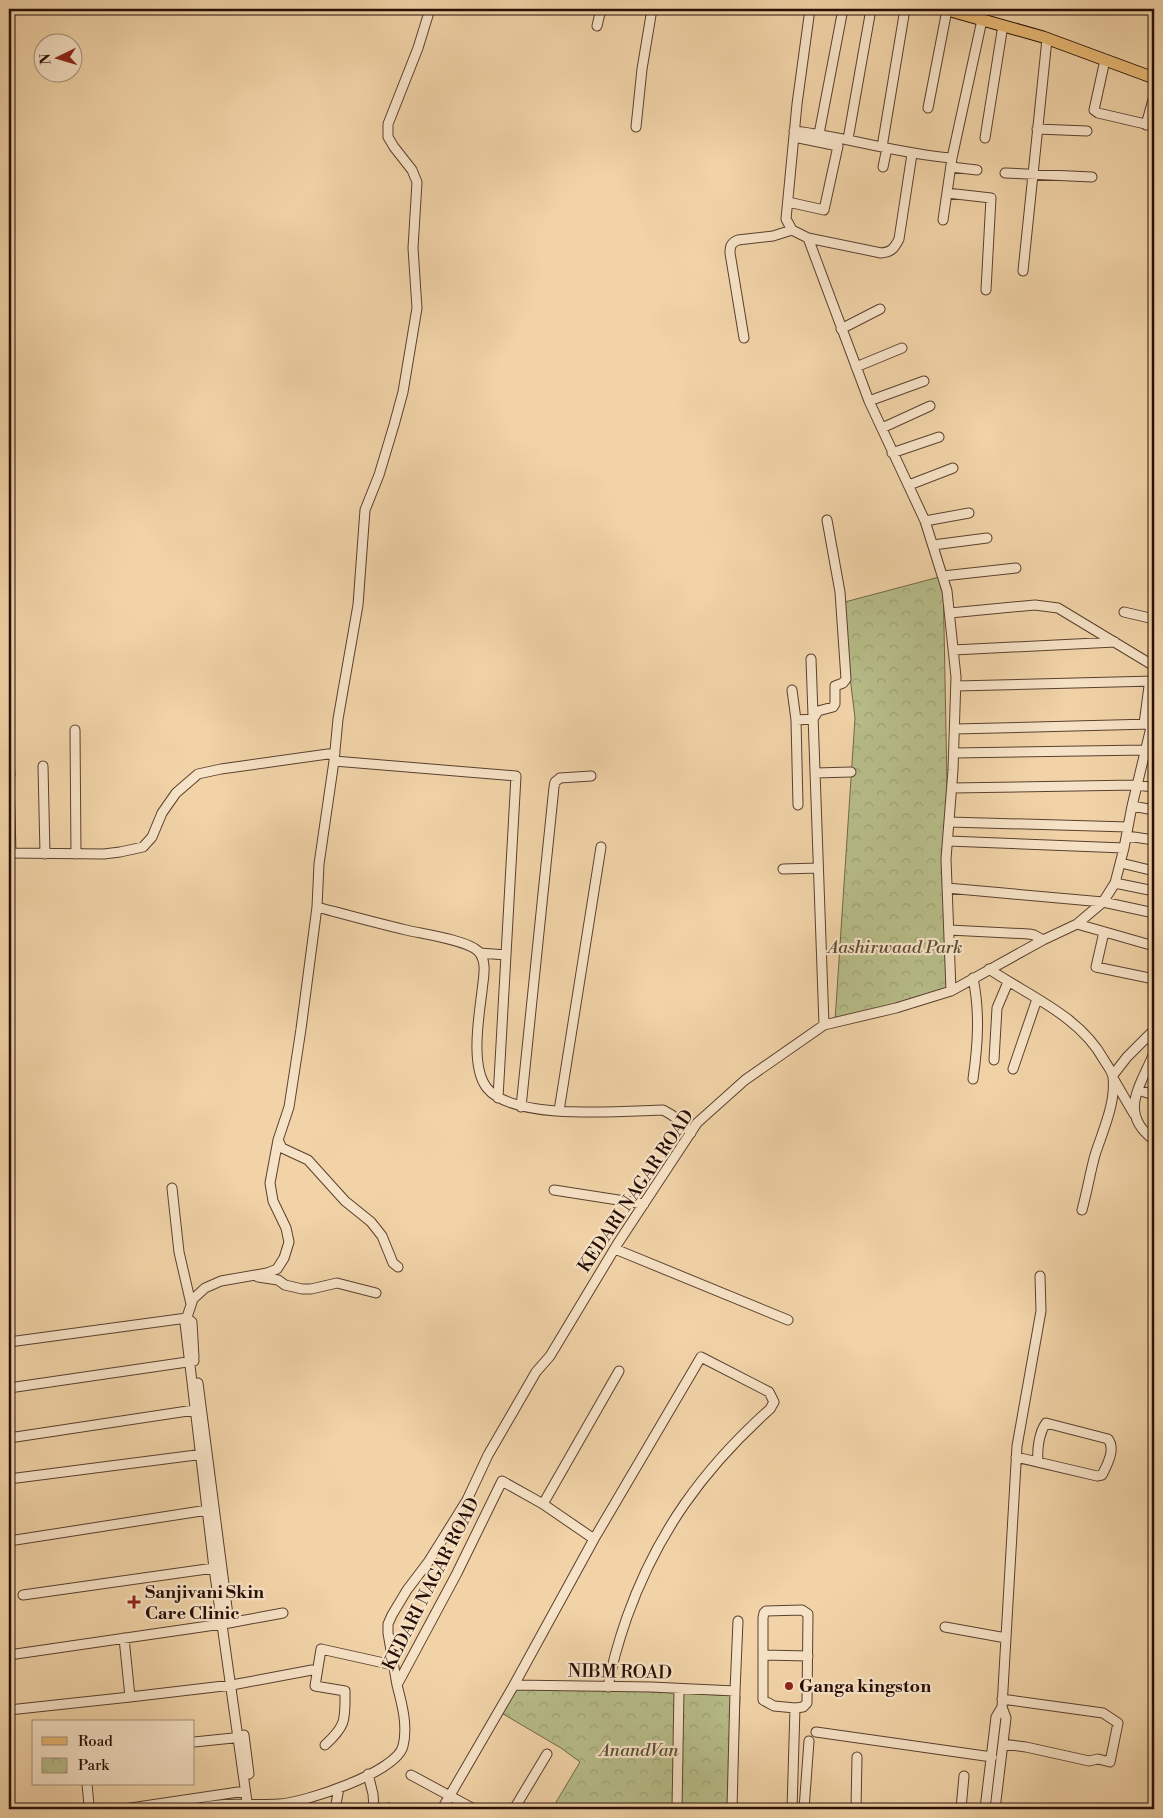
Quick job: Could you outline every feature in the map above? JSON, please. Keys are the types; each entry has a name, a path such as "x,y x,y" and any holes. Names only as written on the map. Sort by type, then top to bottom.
{"main road":[{"path":"945,9 1047,39 1154,78"}],"street":[{"path":"187,1318 193,1299 204,1288 222,1281 268,1273 277,1269 284,1258 289,1242 286,1228 273,1201 270,1183 278,1140 289,1107 317,907 319,864 338,719 358,606 365,510 379,475 403,392 417,308 413,248 417,182 412,170 388,138 388,124 418,48 430,9"},
{"path":"597,26 600,9"},
{"path":"636,127 642,69 652,9"},
{"path":"810,9 794,134 786,219 792,230 808,238 881,253 889,252 895,247 898,240 912,154"},
{"path":"819,134 843,9"},
{"path":"848,139 871,9"},
{"path":"883,167 884,147 905,9"},
{"path":"928,108 945,9"},
{"path":"943,220 952,162 982,20"},
{"path":"985,138 1003,25"},
{"path":"1023,272 1047,39"},
{"path":"1105,60 1094,110 1098,113 1150,126 1154,96"},
{"path":"1037,129 1087,131"},
{"path":"794,134 819,134 848,139 952,162 977,170"},
{"path":"788,202 824,210 838,146 794,134"},
{"path":"1005,173 1092,177"},
{"path":"947,193 991,198 986,290"},
{"path":"744,338 730,247 733,242 738,240 773,236 792,230"},
{"path":"808,238 869,401 925,521 947,592 956,686 952,788 946,859 951,991"},
{"path":"841,329 880,309"},
{"path":"856,367 902,348"},
{"path":"869,401 924,381"},
{"path":"882,428 930,406"},
{"path":"892,453 939,437"},
{"path":"909,485 953,468"},
{"path":"925,521 969,513"},
{"path":"814,719 818,711 833,708 835,704 835,686 843,683 846,679 840,592 827,520"},
{"path":"933,546 987,538"},
{"path":"943,576 1016,568"},
{"path":"950,613 1036,605 1058,608 1153,665"},
{"path":"1124,612 1154,619"},
{"path":"954,650 1114,642"},
{"path":"811,659 824,1025"},
{"path":"956,686 1152,684"},
{"name":"KEDARI NAGAR ROAD","path":"195,1809 235,1803 249,1806 300,1805 368,1774 390,1763 397,1757 403,1746 404,1710 393,1665 388,1633 388,1624 392,1615 467,1500 488,1455 536,1372 550,1356 614,1249 697,1123 744,1080 824,1025 896,1008 951,991 1043,940 1077,924 1103,902 1115,883 1124,848 1150,721 1152,684"},
{"path":"792,690 796,720 798,804"},
{"path":"796,720 814,719"},
{"path":"955,729 1150,721"},
{"path":"75,730 76,854"},
{"path":"954,753 1145,750"},
{"path":"9,762 10,853 45,854 120,852 143,847 152,836 162,813 176,793 198,774 229,767 334,757 516,776 498,1098"},
{"path":"43,766 45,854"},
{"path":"815,773 851,772"},
{"path":"520,1107 555,782 560,778 591,776"},
{"path":"952,788 1136,785 1154,787"},
{"path":"1132,806 1154,810"},
{"path":"949,822 1127,831 1154,840"},
{"path":"948,842 1124,848"},
{"path":"559,1111 601,847"},
{"path":"1120,863 1154,871"},
{"path":"782,869 818,868"},
{"path":"1115,883 1154,891"},
{"path":"947,888 1103,902 1154,913"},
{"path":"317,907 449,940 474,948 480,953 484,966 477,1044 480,1071 486,1088 498,1098 520,1107 559,1111 663,1110 684,1123 691,1133"},
{"path":"1077,924 1154,946"},
{"path":"949,930 1029,934 1043,940"},
{"path":"1104,932 1096,966 1154,979"},
{"path":"480,953 506,955"},
{"path":"989,969 1066,1018 1088,1037 1102,1055 1138,1125 1144,1133 1154,1140"},
{"path":"973,1078 979,1028 974,978"},
{"path":"994,1060 997,1008 1008,982"},
{"path":"1013,1069 1037,999"},
{"path":"1082,1210 1108,1116 1113,1077 1127,1057 1154,1030"},
{"path":"1134,1114 1133,1107 1138,1090 1152,1064 1154,1053"},
{"path":"1138,1090 1154,1095"},
{"path":"278,1140 282,1148 308,1160 345,1201 371,1222 382,1236 393,1263 398,1267"},
{"path":"172,1188 179,1252 191,1305"},
{"path":"554,1190 644,1204"},
{"path":"614,1249 788,1320"},
{"path":"249,1276 278,1280 285,1285 302,1289 338,1284 376,1293"},
{"path":"995,1809 1006,1718 1002,1703 1016,1457 1031,1357 1041,1311 1040,1276"},
{"path":"9,1342 187,1318 192,1322 192,1361 242,1738 249,1806"},
{"path":"442,1809 514,1686 594,1539 701,1357 769,1392 774,1402 770,1409 711,1468 688,1498 659,1544 635,1596 617,1647 608,1687"},
{"path":"9,1388 192,1361"},
{"path":"594,1539 543,1504 619,1372"},
{"path":"9,1438 199,1410"},
{"path":"1016,1457 1096,1476 1102,1475 1107,1466 1112,1447 1111,1442 1108,1439 1046,1423 1042,1428 1038,1461"},
{"path":"9,1479 204,1454"},
{"name":"KEDARI NAGAR ROAD","path":"398,1685 457,1573 502,1481 543,1504"},
{"path":"9,1541 211,1509"},
{"path":"23,1595 218,1567"},
{"path":"802,1610 808,1614 807,1703 803,1707 774,1706 763,1700 763,1655 764,1613 766,1611 802,1610"},
{"path":"9,1655 226,1624 283,1613"},
{"path":"732,1809 738,1621"},
{"path":"945,1627 1006,1638"},
{"path":"124,1638 130,1697"},
{"path":"325,1745 337,1734 345,1721 345,1691 315,1686 321,1649 393,1665"},
{"path":"763,1655 808,1656"},
{"path":"9,1710 235,1685 312,1670"},
{"name":"NIBM ROAD","path":"514,1686 735,1691"},
{"path":"677,1809 679,1689"},
{"path":"1002,1703 1102,1713 1118,1723 1110,1762 1088,1761 1026,1747 1003,1744"},
{"path":"986,1809 996,1717 1002,1703"},
{"path":"792,1809 795,1708"},
{"path":"816,1732 992,1756"},
{"path":"195,1742 242,1738"},
{"path":"242,1738 245,1791 249,1806"},
{"path":"804,1809 808,1741"},
{"path":"514,1809 547,1754"},
{"path":"856,1809 857,1757"},
{"path":"368,1774 373,1794 374,1809"},
{"path":"411,1774 450,1796 459,1806 474,1809"},
{"path":"961,1809 964,1776"},
{"path":"87,1786 90,1806"},
{"path":"335,1809 339,1788"},
{"path":"124,1809 245,1791"}],"green space":[{"name":"Aashirwaad Park","path":"943,576 951,991 835,1021 855,718 841,603"},
{"name":"AnandVan","path":"514,1685 740,1696 736,1809 552,1809 580,1762 561,1748 498,1711"}],"place":[{"name":"Sanjivani Skin Care Clinic","path":"134,1602"},
{"name":"Ganga kingston","path":"789,1686"}]}
